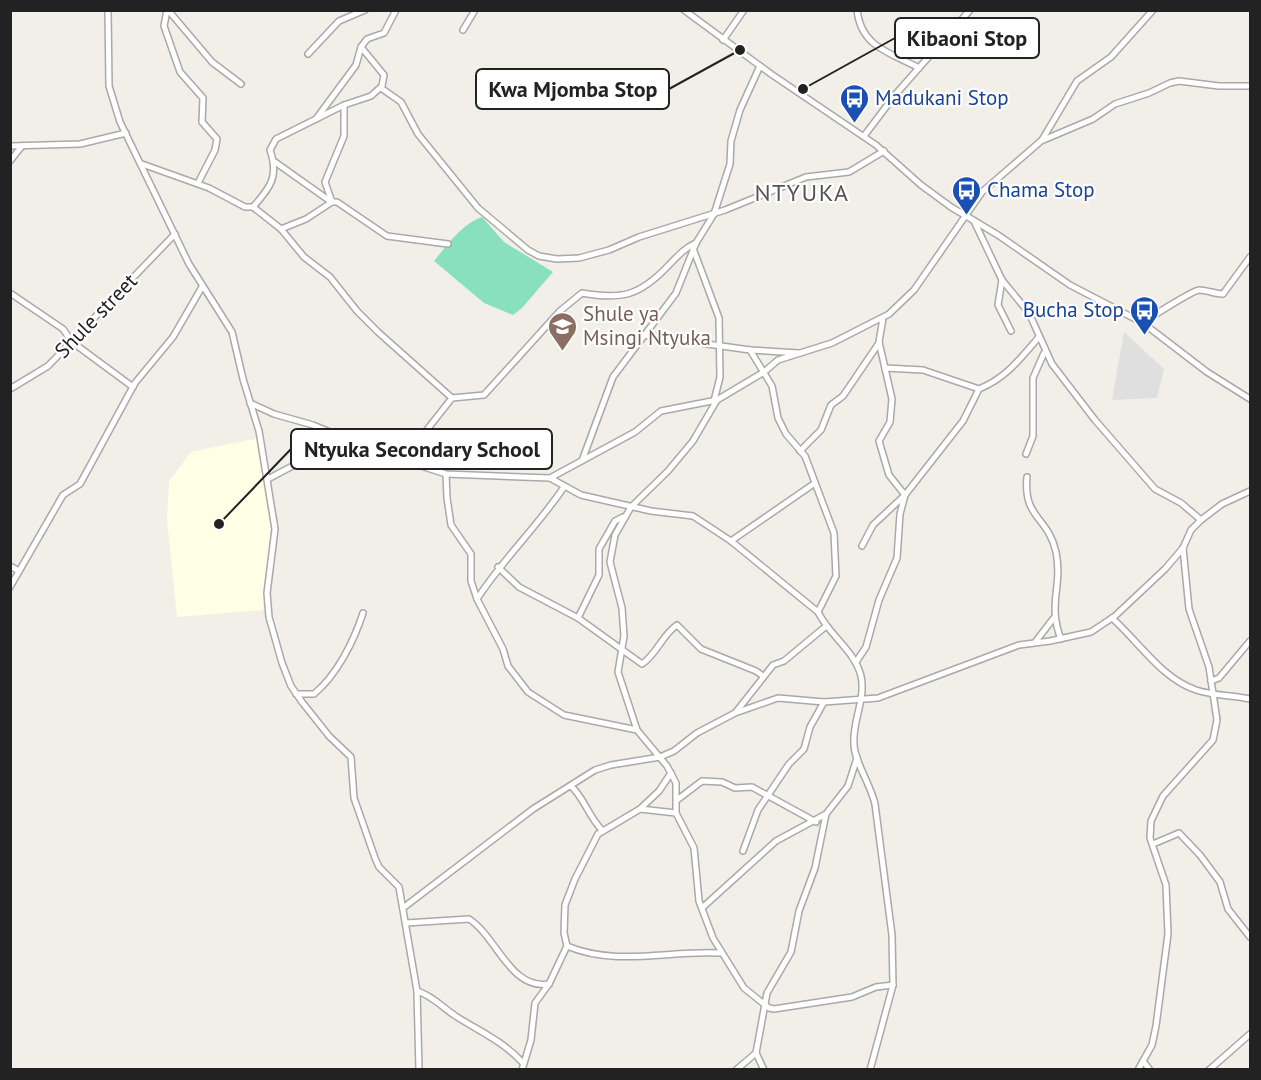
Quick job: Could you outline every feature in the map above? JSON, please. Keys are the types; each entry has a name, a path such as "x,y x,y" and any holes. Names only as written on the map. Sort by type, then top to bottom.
{"street":[{"path":"108,10 109,86 126,133 202,287 232,332 268,480 275,529 267,593 269,617 282,663 297,694 329,736 351,757 354,798 378,865 397,883 417,991 419,1070"},
{"path":"167,10 212,62 241,84"},
{"path":"167,10 164,26 174,57 180,72 203,98 202,122 217,138 215,150 198,183"},
{"path":"309,54 339,21 365,10"},
{"path":"315,121 356,65 361,47 367,39 384,33 396,10"},
{"path":"463,30 475,10"},
{"path":"684,10 760,66 864,136 884,151 921,186 1020,249 1070,285 1143,323 1207,372 1251,399"},
{"path":"723,40 744,10"},
{"path":"857,10 859,24 866,38 919,68"},
{"path":"864,136 970,10"},
{"path":"1041,141 1077,81 1111,57 1153,10"},
{"path":"253,207 272,181 275,162 270,150 276,139 344,105 371,96 381,88 384,75 361,47"},
{"path":"583,458 613,377 676,293 696,243 714,214 730,164 731,141 740,110 760,66"},
{"path":"550,478 583,458 635,432 661,411 716,401 764,372 778,360 832,344 895,310 914,290 982,192 1041,141 1093,119 1115,104 1149,93 1170,83 1179,81 1219,86 1251,86"},
{"path":"381,88 401,102 418,134 465,195 493,222 539,256 569,259 599,253 714,214 806,177 849,172 884,151"},
{"path":"332,202 326,178 344,136 346,110 344,105"},
{"path":"10,146 80,144 126,133"},
{"path":"10,160 22,146"},
{"path":"275,162 332,202 344,206 395,239 448,244"},
{"path":"142,164 198,183 245,207 253,207 281,229 304,258 330,277 357,311 378,332 452,398"},
{"path":"281,229 306,219 332,202"},
{"path":"974,221 1002,280 1029,313 1044,353 1095,420 1153,486 1187,507 1201,520"},
{"name":"Shule street","path":"10,389 48,366 175,234"},
{"path":"403,460 452,398 484,394 560,311 582,293 625,296 659,275 681,252 696,243"},
{"path":"694,251 719,318 720,377 716,401 693,441 668,471 631,507 615,535 610,556 622,608 622,650 618,678 636,730 660,757 676,783 676,813 696,855 702,908 720,953 744,988 769,1008 782,1008 844,999 876,987 893,985"},
{"path":"1143,323 1156,312 1169,308 1193,291 1223,294 1251,257"},
{"path":"1002,280 998,305 1011,332"},
{"path":"10,587 63,495 80,484 133,387 179,327 202,287"},
{"path":"10,292 63,329 72,342 133,387"},
{"path":"883,318 879,342 892,399 892,412 890,422 880,437 880,448 889,475 905,495"},
{"path":"643,335 750,350 803,353"},
{"path":"885,368 923,370 979,389 998,382 1039,337"},
{"path":"800,451 821,430 831,405 843,396 879,342"},
{"path":"750,350 772,386 778,418 800,451 815,483 836,543 836,576 818,612"},
{"path":"1026,454 1034,426 1032,378 1044,353"},
{"path":"861,546 873,525 905,495 963,421 979,389"},
{"path":"250,403 274,414 347,437 403,460 446,474 550,478 581,495 631,507 693,516 731,541 818,612 825,627 856,662 861,677 862,699 853,732 856,758 871,787 875,804 892,935 893,985 870,1070"},
{"path":"268,480 347,437"},
{"path":"446,474 451,525 471,554 471,581 477,599 503,649 508,666 528,692 564,715 636,730"},
{"path":"1028,477 1025,494 1028,506 1050,533 1055,550 1058,574 1053,619 1061,639"},
{"path":"731,541 815,483"},
{"path":"477,599 498,567 535,527 564,487"},
{"path":"403,908 533,809 596,770 674,752 697,733 735,713 778,698 824,702 878,698 1019,645 1091,632 1112,618 1166,569 1183,548 1191,530 1201,520 1222,504 1251,491"},
{"path":"856,662 866,647 879,600 897,558 900,514 905,495"},
{"path":"578,618 599,575 599,549 615,521 625,516"},
{"path":"1138,1070 1152,1045 1168,934 1166,885 1150,838 1151,821 1163,796 1213,741 1217,720 1202,642 1189,609 1183,548"},
{"path":"10,566 20,572"},
{"path":"498,567 519,587 578,618 642,664 651,658 670,630 677,625 702,648 763,676"},
{"path":"297,694 314,694 322,686 351,642 363,613"},
{"path":"1112,618 1180,683 1212,695 1227,694 1251,699"},
{"path":"1036,641 1053,619"},
{"path":"735,713 763,676 825,627"},
{"path":"1211,681 1220,678 1251,641"},
{"path":"743,851 758,810 770,795 784,770 804,749 810,727 824,702"},
{"path":"702,908 776,841 816,822 826,814 848,786 856,758"},
{"path":"524,1067 531,1040 535,1003 549,984 567,946 564,928 565,904 584,862 602,830 640,808 659,791 671,773"},
{"path":"677,800 704,780 722,782 735,788 750,786 816,822"},
{"path":"570,786 582,798 590,819 602,830"},
{"path":"640,808 676,813"},
{"path":"764,1070 756,1053 767,993 788,960 794,944 799,911 815,868 826,814"},
{"path":"1153,844 1179,833 1189,842 1220,882 1228,909 1251,937"},
{"path":"406,923 469,919 497,947 520,978 536,984 549,984"},
{"path":"567,946 590,953 624,958 697,952 720,953"},
{"path":"417,991 511,1049 524,1067"},
{"path":"1209,1070 1251,1034"},
{"path":"736,1070 756,1053"},
{"path":"1143,1061 1150,1070"}],"shaded area":[{"path":"1124,332 1164,369 1157,398 1112,400"},
{"path":"258,438 271,529 263,610 177,617 167,520 169,481 191,452"}],"green space":[{"path":"482,217 504,242 553,272 522,308 513,315 484,303 434,261 461,230"}],"place":[{"name":"Kwa Mjomba Stop","path":"740,50"},
{"name":"Kibaoni Stop","path":"803,89"},
{"name":"Madukani Stop","path":"854,124"},
{"name":"Chama Stop","path":"966,216"},
{"name":"Bucha Stop","path":"1145,336"},
{"name":"Shule ya Msingi Ntyuka","path":"562,352"},
{"name":"Ntyuka Secondary School","path":"219,524"}],"district":[{"name":"NTYUKA","path":"802,193"}]}
